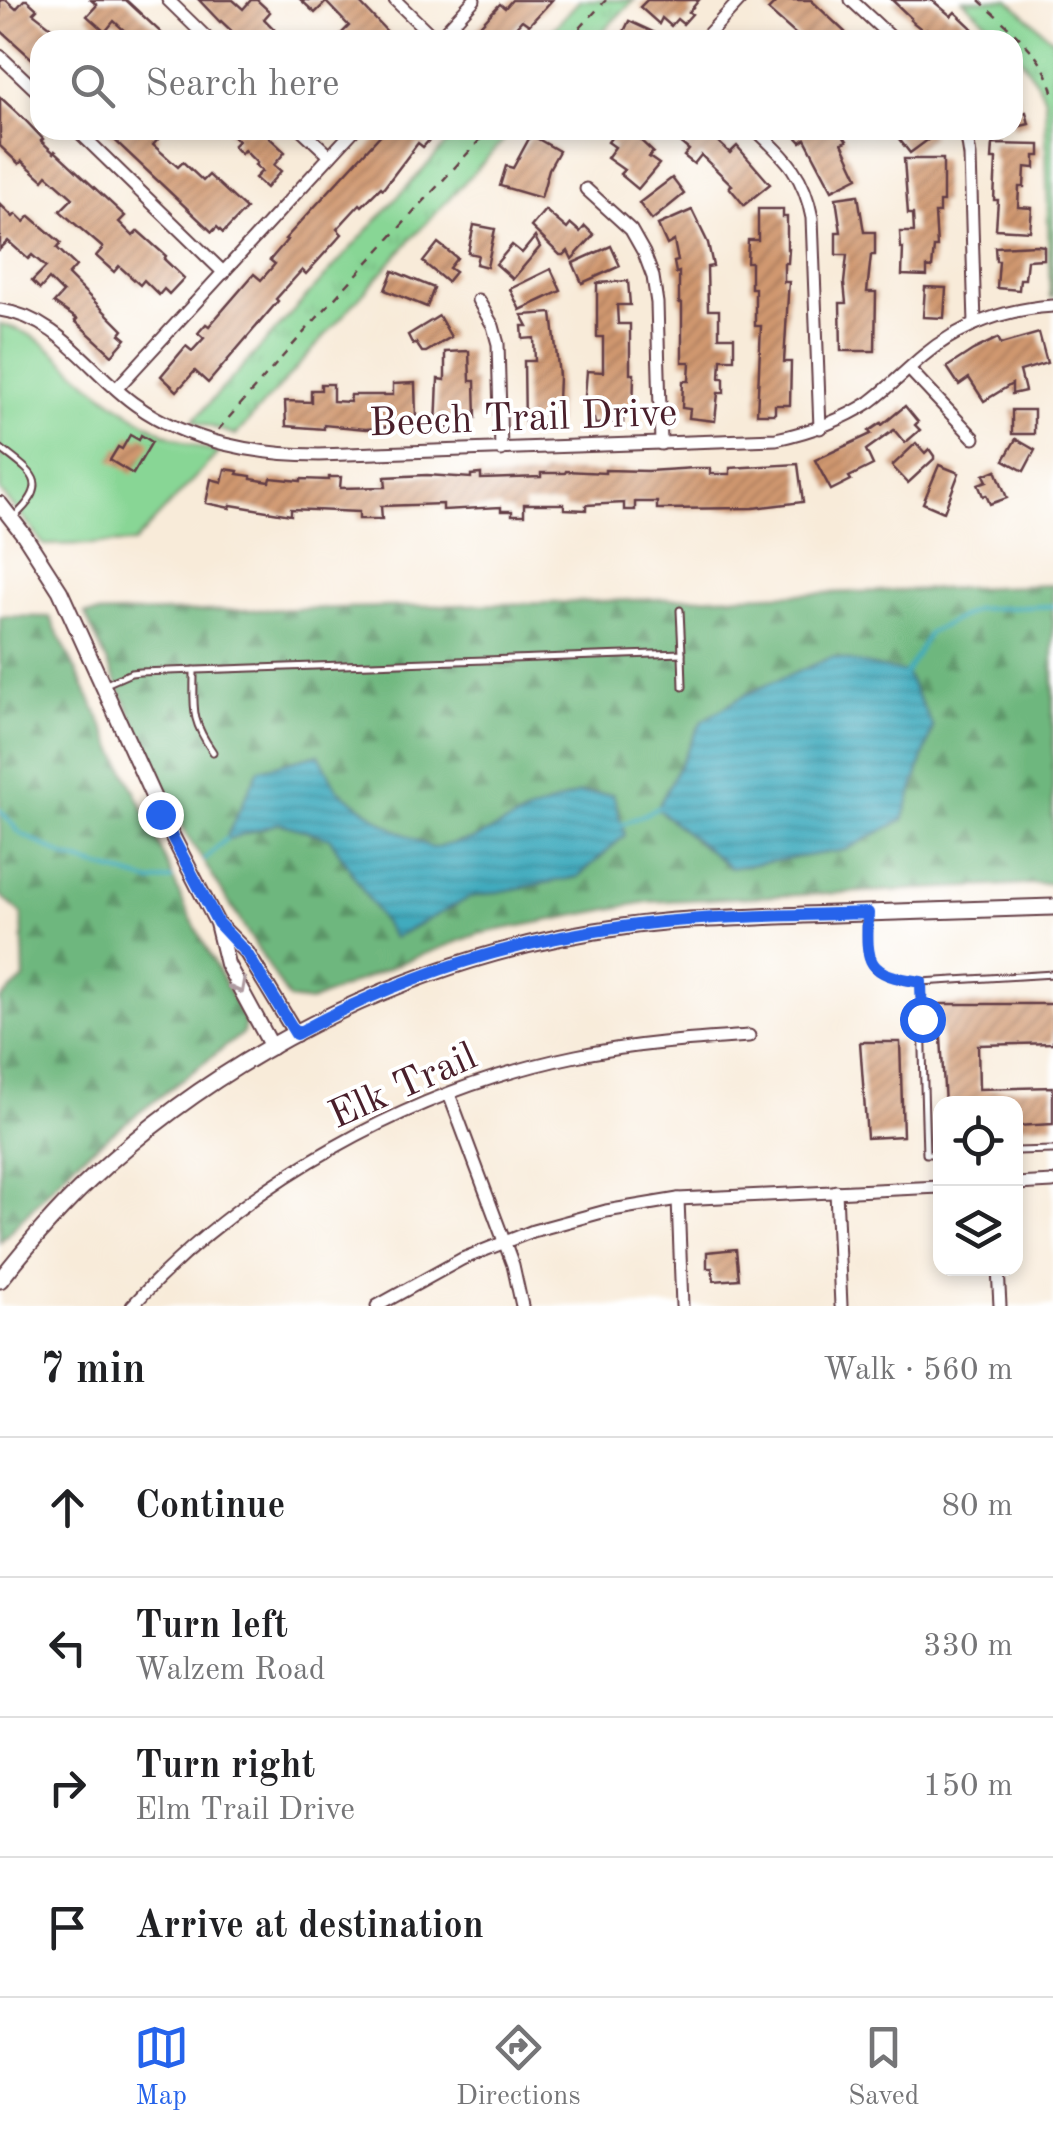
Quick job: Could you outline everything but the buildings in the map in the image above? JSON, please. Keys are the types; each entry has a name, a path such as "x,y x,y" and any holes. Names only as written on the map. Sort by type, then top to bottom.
{"main road":[{"path":"0,1280 93,1176 172,1111 296,1034 431,972 528,944 624,926 728,918 1053,907"}],"street":[{"path":"168,0 199,30"},
{"path":"395,0 426,30"},
{"path":"446,30 474,0"},
{"path":"712,30 740,0"},
{"path":"851,0 883,30"},
{"path":"0,56 30,84"},
{"path":"87,140 224,273"},
{"path":"313,140 330,156"},
{"path":"117,388 345,140"},
{"path":"767,140 800,178 812,218 820,428"},
{"path":"968,140 975,324"},
{"path":"586,188 631,230 653,278 661,444"},
{"path":"478,300 498,344 501,450"},
{"name":"Beech Trail Drive","path":"0,310 53,330 136,405 166,422 210,439 264,452 298,455 776,440 820,428 868,403 940,343 975,324 1028,308 1053,306"},
{"path":"909,368 974,438"},
{"path":"0,504 60,591 160,814 218,923 247,954 296,1034"},
{"path":"218,923 227,964 272,1048"},
{"name":"Elk Trail","path":"132,1306 212,1231 288,1176 409,1109 489,1079 576,1056 664,1042 750,1036"},
{"path":"449,1094 513,1265 522,1306"},
{"path":"1023,1184 1053,1182"},
{"path":"378,1306 462,1259 533,1231 606,1211 678,1198 933,1187"},
{"path":"836,1192 840,1306"},
{"path":"678,1198 682,1306"},
{"path":"998,1276 1000,1306"}],"lane":[{"path":"0,448 33,476 36,485 35,495 12,520"},
{"path":"680,610 682,688"},
{"path":"103,686 132,673 682,653"},
{"path":"194,670 194,718 213,752"},
{"path":"868,913 866,949 872,965 884,974 921,982 1053,974"},
{"path":"921,982 926,1154 933,1154"},
{"path":"1023,1151 1053,1150"}],"path":[{"path":"578,30 606,0"},
{"path":"979,0 1008,30"},
{"path":"1023,45 1050,76 1053,92"},
{"path":"210,439 480,140"}],"green space":[{"path":"580,0 634,0 604,30 552,30"},
{"path":"963,0 1009,0 1053,40 1053,297 1045,99 1023,62 1023,30 994,30"},
{"path":"450,140 504,140 236,435 193,421"},
{"path":"0,324 39,340 134,416 183,441 218,453 134,543 44,545 0,491"},
{"path":"1053,585 1053,883 647,902 478,934 310,1002 289,999 186,834 85,614 548,603"},
{"path":"0,616 50,617 148,818 185,907 245,1022 243,1033 76,1161 0,1242 0,1000 24,979 22,914 0,895"}],"water":[{"path":"832,657 906,673 933,727 903,820 845,850 730,868 657,809 702,721 748,693"},
{"path":"319,754 337,789 385,824 432,848 474,839 579,793 613,794 625,835 578,877 471,897 393,938 330,838 279,823 225,840 259,769"}],"waterway":[{"path":"901,676 929,633 976,609 1053,606"},
{"path":"619,826 660,807"},
{"path":"0,810 20,833 68,858 152,882 172,879"},
{"path":"204,860 226,839"}],"route":[{"path":"160,814 218,923 247,954 296,1034 431,972 528,944 624,926 868,913 866,949 872,965 884,974 921,982 922,1019"}]}
